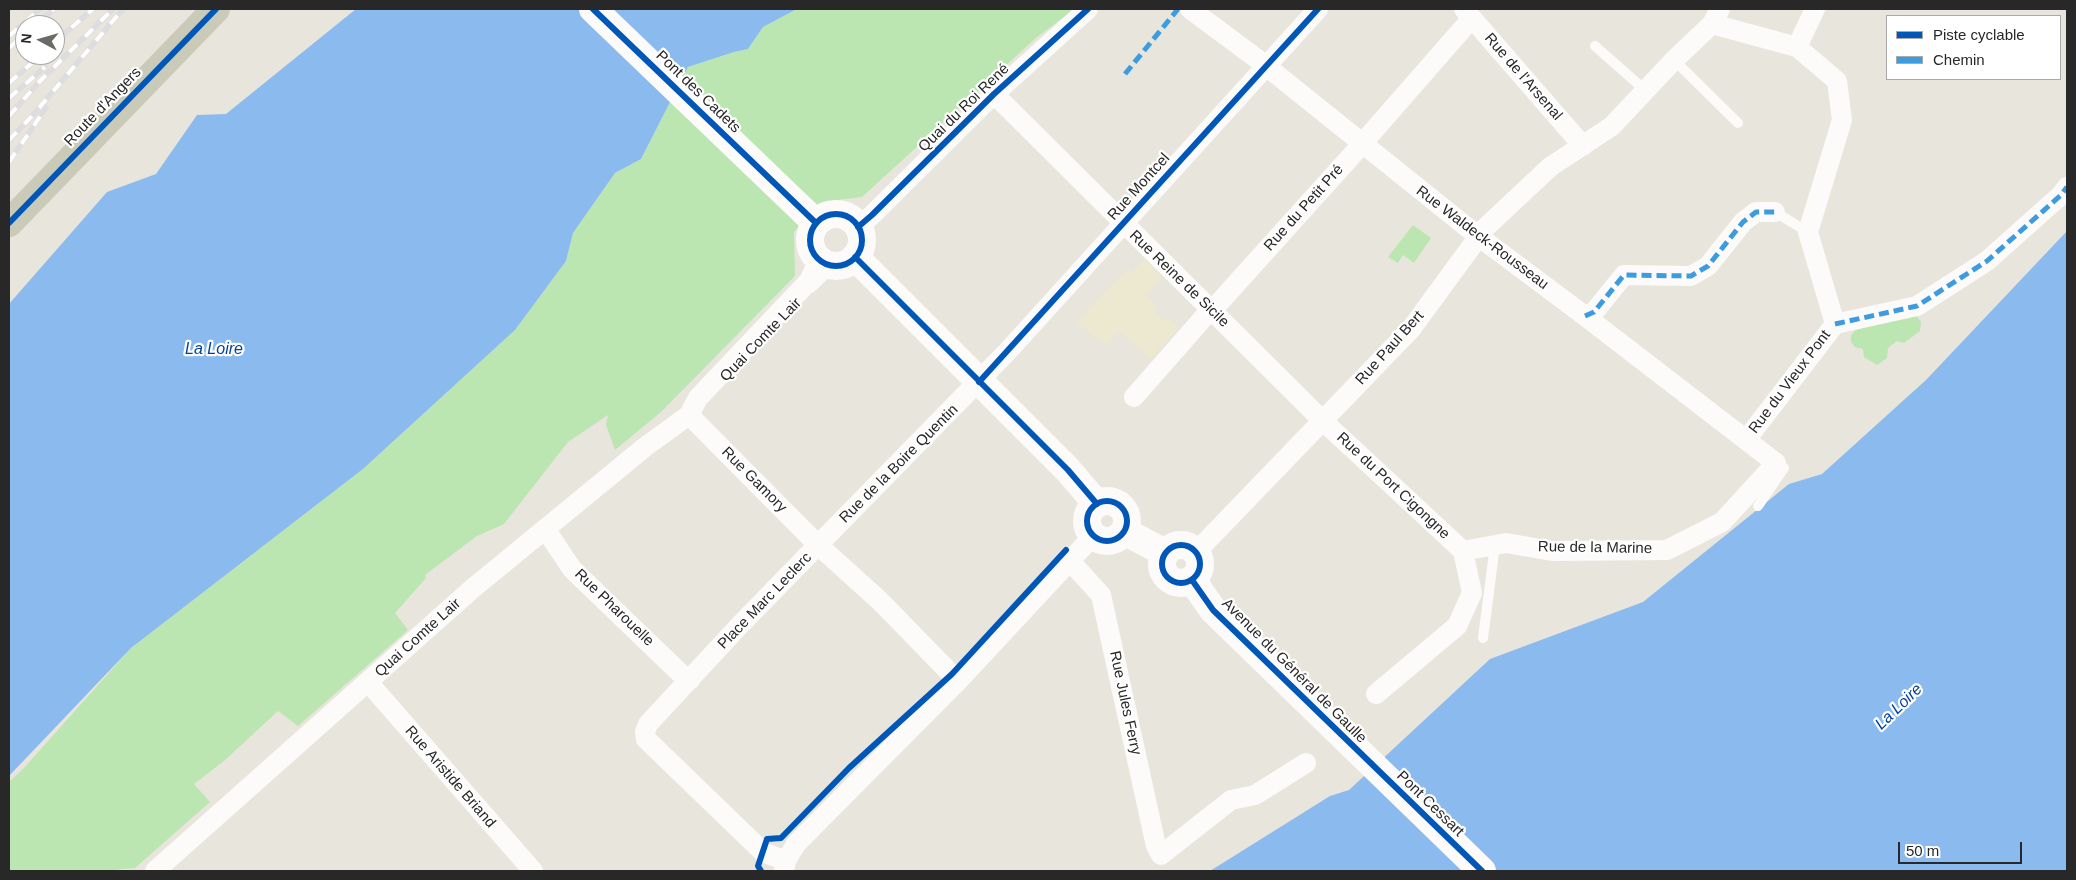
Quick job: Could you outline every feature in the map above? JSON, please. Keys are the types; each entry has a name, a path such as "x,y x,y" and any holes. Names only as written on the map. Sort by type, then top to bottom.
{"main road":[{"name":"Route d'Angers","path":"9,223 216,9"},
{"name":"Pont des Cadets","path":"594,9 816,223"},
{"path":"836,261 862,242 858,227 853,220 838,214 830,215 816,223 812,230 810,247 814,254 836,261 979,382 1068,470 1097,504"},
{"path":"1111,502 1123,510 1126,517 1124,531 1113,540 1106,541 1093,536 1087,519 1092,508 1097,504 1111,502"},
{"path":"1124,531 1165,554"},
{"path":"1180,545 1196,552 1200,559 1198,575 1192,580 1179,584 1168,578 1162,566 1165,554 1169,549 1180,545"},
{"name":"Avenue du Général de Gaulle","path":"1192,580 1213,610 1362,755"},
{"name":"Pont Cessart","path":"1362,755 1482,871"}],"street":[{"name":"Quai du Roi René","path":"858,227 872,216 994,94 1088,9"},
{"name":"Rue Waldeck-Rousseau","path":"1190,9 1478,236 1586,316 1780,466"},
{"name":"Rue Montcel","path":"979,382 1264,66 1318,9"},
{"path":"1797,47 1815,9"},
{"name":"Rue du Petit Pré","path":"1134,397 1362,144 1468,13"},
{"name":"Rue de l'Arsenal","path":"1468,13 1583,146"},
{"path":"1716,17 1797,47 1837,82 1842,120 1808,232 1835,324 1917,306 1988,260 2061,195 2067,186"},
{"name":"Rue Paul Bert","path":"1196,552 1411,329 1484,228 1550,168 1612,126 1716,17"},
{"name":"Rue Reine de Sicile","path":"994,94 1322,421"},
{"path":"1586,316 1594,312 1624,275 1691,276 1708,266 1743,222 1756,212 1775,212"},
{"name":"Quai Comte Lair","path":"156,871 472,589 546,530 566,511 644,447 689,415 698,398 809,281 836,261"},
{"name":"Rue du Vieux Pont","path":"1746,440 1835,324"},
{"name":"Rue de la Boire Quentin","path":"818,545 979,382"},
{"name":"Rue Gamory","path":"689,415 818,545"},
{"name":"Rue du Port Cigongne","path":"1322,421 1463,551"},
{"name":"Rue de la Marine","path":"1463,551 1506,543 1552,550 1667,550 1722,522 1780,466"},
{"name":"Rue Pharouelle","path":"546,530 572,568 680,673 690,680"},
{"path":"958,681 1093,536"},
{"name":"Place Marc Leclerc","path":"818,545 880,601 958,681 796,844 785,866 763,852 646,739 645,732 648,724 818,545"},
{"path":"1376,694 1457,626 1472,593 1463,551"},
{"name":"Rue Jules Ferry","path":"1069,560 1101,595 1156,846 1161,855 1231,800 1255,796 1306,763"},
{"name":"Rue Aristide Briand","path":"368,682 533,871"}],"lane":[{"path":"1595,46 1646,91"},
{"path":"1674,60 1738,123"},
{"path":"1775,212 1808,232"},
{"path":"1758,506 1780,466"},
{"path":"1483,638 1495,545"}],"shaded area":[{"path":"1145,259 1163,278 1146,295 1157,306 1153,310 1165,322 1169,318 1178,328 1151,359 1119,330 1107,344 1098,340 1077,322 1128,269 1132,272"}],"green space":[{"path":"797,9 1075,9 1037,37 862,197 822,202 794,232 795,276 661,412 615,450 606,425 608,415 568,442 504,524 477,536 425,575 426,578 395,613 408,630 298,726 278,711 224,761 194,784 210,802 135,868 101,871 9,871 9,782 24,768 131,648 363,469 515,330 566,261 573,233 615,173 641,159 688,67 748,49 763,27"},
{"path":"1413,225 1431,238 1414,263 1403,255 1398,263 1388,257"},
{"path":"1915,314 1921,322 1920,331 1904,343 1897,341 1888,348 1887,358 1877,365 1864,357 1863,349 1855,347 1851,342 1851,335 1856,330"}],"water":[{"name":"La Loire","path":"356,9 797,9 763,27 748,49 688,67 641,159 615,173 573,233 566,261 515,330 363,469 131,648 9,776 9,304 107,192 156,174 197,115 226,114"},
{"name":"La Loire","path":"2067,231 2067,871 1210,871 1330,796 1349,790 1490,659 1643,602 1789,484 1822,474 1926,380"}],"railway":[{"path":"9,36 40,9"},
{"path":"47,15 54,9"},
{"path":"65,33 93,9"},
{"path":"9,116 40,81 113,9"},
{"path":"9,140 33,115 123,9"},
{"path":"9,48 15,43"},
{"path":"9,83 30,65"},
{"path":"9,98 45,67"},
{"path":"9,162 46,108"}],"marked path":[{"path":"1125,74 1178,9"},
{"path":"1835,324 1917,306 1987,261 2061,195 2067,187"},
{"path":"1585,316 1594,312 1624,275 1691,276 1708,266 1743,222 1756,212 1775,212"}],"cycle path":[{"path":"9,223 216,9"},
{"path":"593,9 816,223"},
{"path":"858,227 994,94 1088,9"},
{"path":"979,382 1318,9"},
{"path":"836,214 850,218 858,226 862,240 858,254 850,262 836,266 822,262 814,254 810,240 814,226 822,218 836,214"},
{"path":"855,257 1068,470 1097,504"},
{"path":"1107,501 1121,507 1127,521 1121,535 1107,541 1093,535 1087,521 1093,507 1107,501"},
{"path":"1181,545 1195,550 1200,564 1195,578 1181,583 1167,578 1162,564 1167,550 1181,545"},
{"path":"761,871 758,866 767,839 781,838 849,768 952,674 1066,550"},
{"path":"1192,580 1213,610 1482,871"}]}
